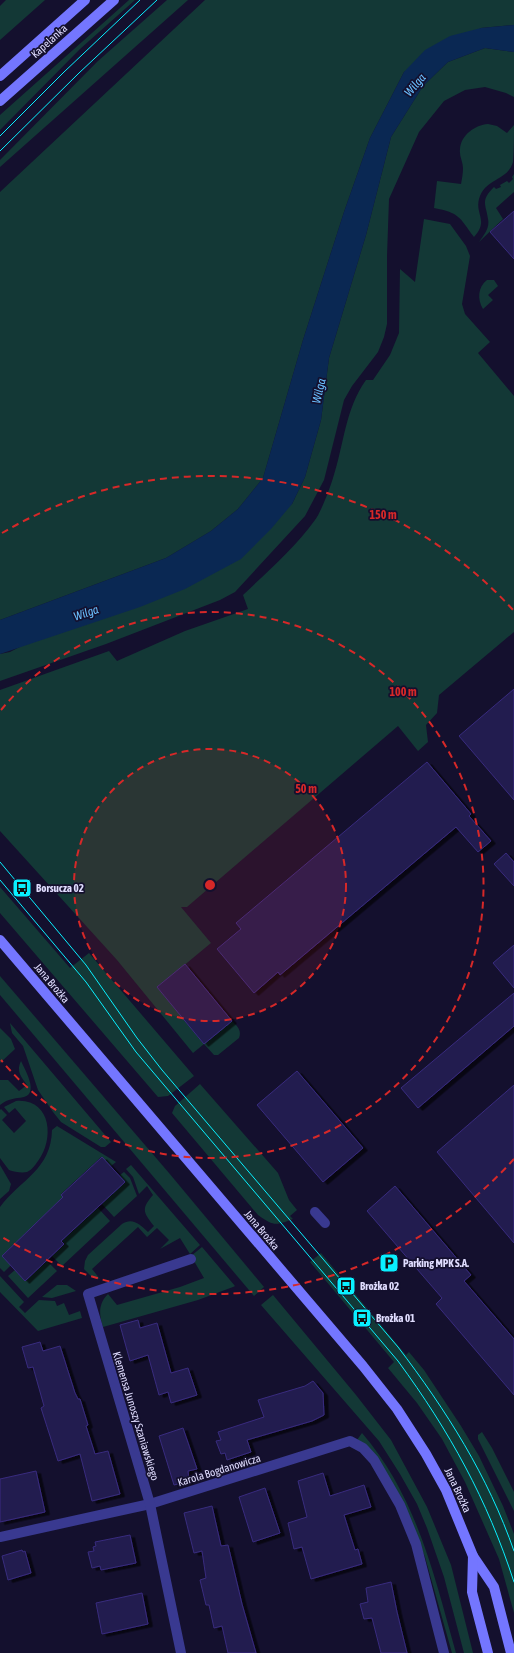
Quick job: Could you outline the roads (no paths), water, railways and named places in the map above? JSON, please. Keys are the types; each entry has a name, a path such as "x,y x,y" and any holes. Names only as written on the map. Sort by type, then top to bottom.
{"main road":[{"name":"Kapelanka","path":"0,76 85,0"},
{"name":"Kapelanka","path":"0,101 114,0"},
{"name":"Jana Brożka","path":"0,940 363,1366 397,1409 426,1454 446,1490 473,1556 494,1587 511,1653"},
{"name":"Jana Brożka","path":"473,1556 472,1592 488,1653"}],"street":[{"path":"72,12 76,0"},
{"path":"315,1212 325,1223"},
{"name":"Klemensa Junoszy Szaniawskiego","path":"181,1653 150,1504 88,1294 191,1259"},
{"name":"Karola Bogdanowicza","path":"0,1537 150,1504 350,1441 363,1448 374,1460 400,1505 416,1544 444,1653"}],"water":[{"name":"Wilga","path":"514,25 514,52 485,48 448,62 423,86 391,137 366,235 329,358 321,420 305,477 292,504 271,529 241,559 185,589 140,607 0,654 0,620 166,558 211,531 238,509 263,478 303,340 344,212 370,138 404,72 425,50 450,36 481,28"}],"tram line":[{"path":"0,136 64,72 140,0"},
{"path":"0,151 79,73 157,0"},
{"path":"0,862 86,965 137,1038 162,1070 398,1347 416,1371 449,1419 479,1470 504,1523 514,1551"},
{"path":"0,880 86,982 136,1052 398,1361 417,1387 465,1467 492,1522 514,1582"}],"place":[{"name":"Borsucza 02","path":"22,888"},
{"name":"Parking MPK S.A.","path":"389,1263"},
{"name":"Brożka 02","path":"346,1286"},
{"name":"Brożka 01","path":"362,1318"}]}
